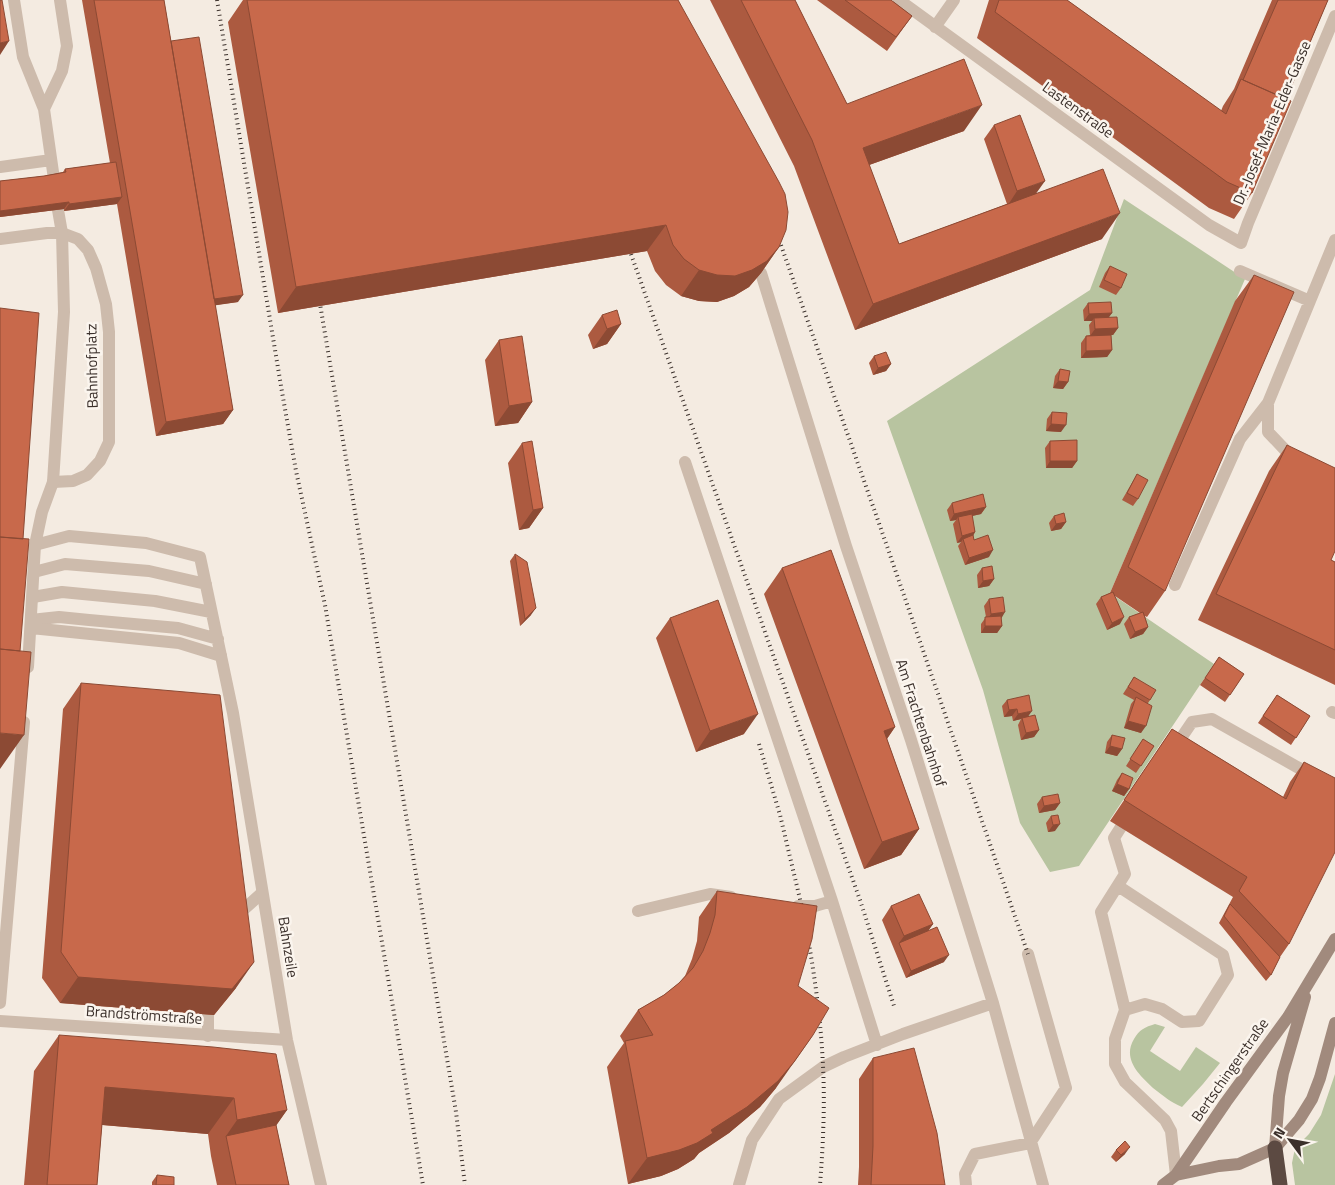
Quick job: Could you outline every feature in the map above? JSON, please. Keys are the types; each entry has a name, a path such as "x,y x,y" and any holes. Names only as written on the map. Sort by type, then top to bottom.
{"highway":[{"path":"1275,1148 1280,1185"}],"street":[{"path":"14,0 23,57 44,109 54,179"},
{"path":"44,109 62,70 67,46 60,0"},
{"name":"Lastenstraße","path":"899,0 1209,225 1241,243"},
{"path":"935,27 954,0"},
{"name":"Dr.-Josef-Maria-Eder-Gasse","path":"1241,243 1335,16"},
{"path":"0,167 51,160"},
{"name":"Bahnhofplatz","path":"28,675 35,545 42,512 52,482 64,312 62,233 58,210"},
{"path":"0,239 62,233"},
{"name":"Bahnhofplatz","path":"52,482 73,480 87,475 100,461 109,442 110,332 106,304 96,268 88,250 78,239 62,233"},
{"path":"1175,585 1240,438 1268,403 1335,240"},
{"path":"1240,270 1310,301"},
{"name":"Am Frachtenbahnhof","path":"761,273 846,546 911,740 992,1004 1043,1185"},
{"path":"1268,403 1268,432 1287,452 1311,464"},
{"path":"685,462 832,902 877,1045"},
{"path":"31,624 179,643 221,656 200,557 146,543 69,536 35,545"},
{"path":"34,572 65,564 149,571 206,584"},
{"path":"33,597 62,592 155,601 212,612"},
{"path":"31,624 59,617 178,628 218,638"},
{"name":"Bahnzeile","path":"221,656 233,713 287,1040 321,1185"},
{"path":"0,1003 24,714"},
{"path":"1169,756 1192,722 1212,719 1297,767 1335,785"},
{"path":"1121,827 1114,838 1125,874 1101,912 1125,1010 1115,1040 1115,1064 1125,1082 1165,1120 1171,1131 1176,1175"},
{"path":"1118,886 1223,954 1228,975 1199,1021 1182,1022 1162,1009 1145,1004 1125,1010"},
{"path":"227,925 262,893"},
{"path":"638,911 710,894 747,899"},
{"path":"784,904 802,907 832,902"},
{"name":"Bertschingerstraße","path":"1163,1185 1176,1175 1288,1017 1335,939"},
{"path":"966,1185 965,1174 975,1154 1030,1143 1066,1088 1028,954"},
{"name":"Bertschingerstraße","path":"1275,1148 1279,1096 1283,1073 1309,983"},
{"path":"738,1185 752,1140 779,1099 824,1067 903,1034 992,1004"},
{"path":"208,1015 208,1036"},
{"name":"Brandströmstraße","path":"0,1021 287,1040"},
{"name":"Bertschingerstraße","path":"1176,1175 1239,1164 1275,1148 1299,1120 1312,1099 1320,1078 1335,1023"}],"green space":[{"path":"1124,199 1245,279 1110,593 1214,664 1079,866 1050,872 1020,823 983,690 887,421 1090,290"},
{"path":"1155,1024 1165,1027 1150,1051 1180,1071 1196,1047 1220,1063 1182,1107 1170,1101 1142,1078 1131,1060 1131,1046 1138,1033 1148,1026"},
{"path":"1335,1074 1335,1185 1295,1185 1292,1163 1295,1148 1309,1134 1321,1115"}],"building":[{"path":"0,0 2,0 9,41 0,43"},
{"path":"94,0 164,0 233,410 166,422"},
{"path":"247,0 678,0 785,194 788,212 786,230 779,247 767,261 752,270 735,276 717,275 699,270 684,259 673,245 666,225 296,287"},
{"path":"741,0 795,0 847,104 964,59 982,105 863,148 899,244 1103,169 1120,213 873,304 812,140"},
{"path":"845,0 891,0 912,16 896,37"},
{"path":"999,0 1067,0 1226,114 1241,79 1291,101 1252,193 1227,182 995,12"},
{"path":"1278,0 1328,0 1286,99 1243,80"},
{"path":"199,37 243,295 214,299 171,41"},
{"path":"1020,115 1045,181 1017,191 994,125"},
{"path":"116,162 122,197 0,211 0,181 44,176 66,172 65,169"},
{"path":"1110,266 1127,274 1121,288 1104,280"},
{"path":"1254,275 1294,292 1165,591 1128,567"},
{"path":"1111,302 1112,313 1089,314 1088,303"},
{"path":"0,308 39,313 23,539 0,537"},
{"path":"617,310 621,324 607,329 602,315"},
{"path":"1117,317 1118,328 1095,329 1094,318"},
{"path":"1111,335 1112,350 1086,351 1086,336"},
{"path":"522,336 532,402 509,406 499,340"},
{"path":"886,352 891,364 878,368 874,356"},
{"path":"1060,369 1070,371 1068,382 1058,381"},
{"path":"1052,412 1067,413 1066,425 1051,424"},
{"path":"1077,440 1077,461 1050,461 1050,441"},
{"path":"532,441 543,508 533,510 522,443"},
{"path":"1287,445 1335,468 1335,551 1331,560 1335,562 1335,650 1216,594"},
{"path":"1137,474 1148,480 1138,499 1127,493"},
{"path":"983,494 986,507 954,514 952,503"},
{"path":"1064,513 1066,522 1056,524 1054,516"},
{"path":"972,514 975,532 962,536 958,517"},
{"path":"973,535 974,540 988,535 993,550 969,558 963,539"},
{"path":"0,537 29,539 20,651 0,649"},
{"path":"831,550 895,727 884,731 919,829 882,842 782,568"},
{"path":"515,554 527,562 536,608 525,619"},
{"path":"992,566 994,579 983,581 982,568"},
{"path":"1113,592 1124,617 1112,623 1101,597"},
{"path":"1003,597 1005,612 991,614 989,599"},
{"path":"718,600 758,714 710,731 670,618"},
{"path":"1143,612 1148,627 1135,632 1129,617"},
{"path":"1001,616 1002,626 985,626 985,617"},
{"path":"0,649 31,652 24,735 0,733"},
{"path":"1219,657 1244,674 1230,695 1205,678"},
{"path":"1134,677 1156,690 1150,700 1128,687"},
{"path":"81,683 220,695 254,962 232,989 78,977 61,952"},
{"path":"1029,695 1032,711 1018,714 1017,709 1009,710 1007,700"},
{"path":"1277,695 1310,716 1296,738 1263,716"},
{"path":"1136,697 1152,706 1146,726 1128,721"},
{"path":"1035,715 1039,730 1026,733 1022,718"},
{"path":"1172,729 1286,799 1304,762 1335,778 1335,852 1289,944 1239,891 1247,877 1124,800"},
{"path":"1112,735 1125,738 1122,749 1110,746"},
{"path":"1143,739 1154,746 1141,766 1130,759"},
{"path":"1122,773 1133,778 1129,789 1117,784"},
{"path":"1058,794 1060,803 1044,806 1042,797"},
{"path":"1058,815 1060,824 1053,825 1051,816"},
{"path":"717,891 817,906 812,939 798,986 829,1008 794,1062 778,1081 747,1107 711,1130 713,1133 697,1143 679,1150 647,1158 625,1041 653,1035 638,1010 664,995 693,968 703,951 710,933 715,915"},
{"path":"919,894 933,924 904,936 891,906"},
{"path":"1230,904 1280,957 1271,975 1224,916"},
{"path":"937,927 949,955 911,971 899,943"},
{"path":"59,1035 276,1054 287,1110 237,1120 234,1098 105,1087 97,1185 47,1185"},
{"path":"914,1048 937,1133 945,1185 871,1185 873,1058"},
{"path":"276,1125 289,1185 236,1185 226,1136"},
{"path":"1125,1141 1130,1147 1121,1155 1116,1150"},
{"path":"157,1175 174,1177 174,1185 156,1185"}],"railway":[{"path":"217,0 282,392 296,471 325,605 423,1185"},
{"path":"776,231 1028,954"},
{"path":"626,240 860,900 895,1009"},
{"path":"318,292 456,1112 465,1185"},
{"path":"759,744 780,815 804,916"},
{"path":"807,933 813,966 823,1066 824,1096 820,1185"}]}
